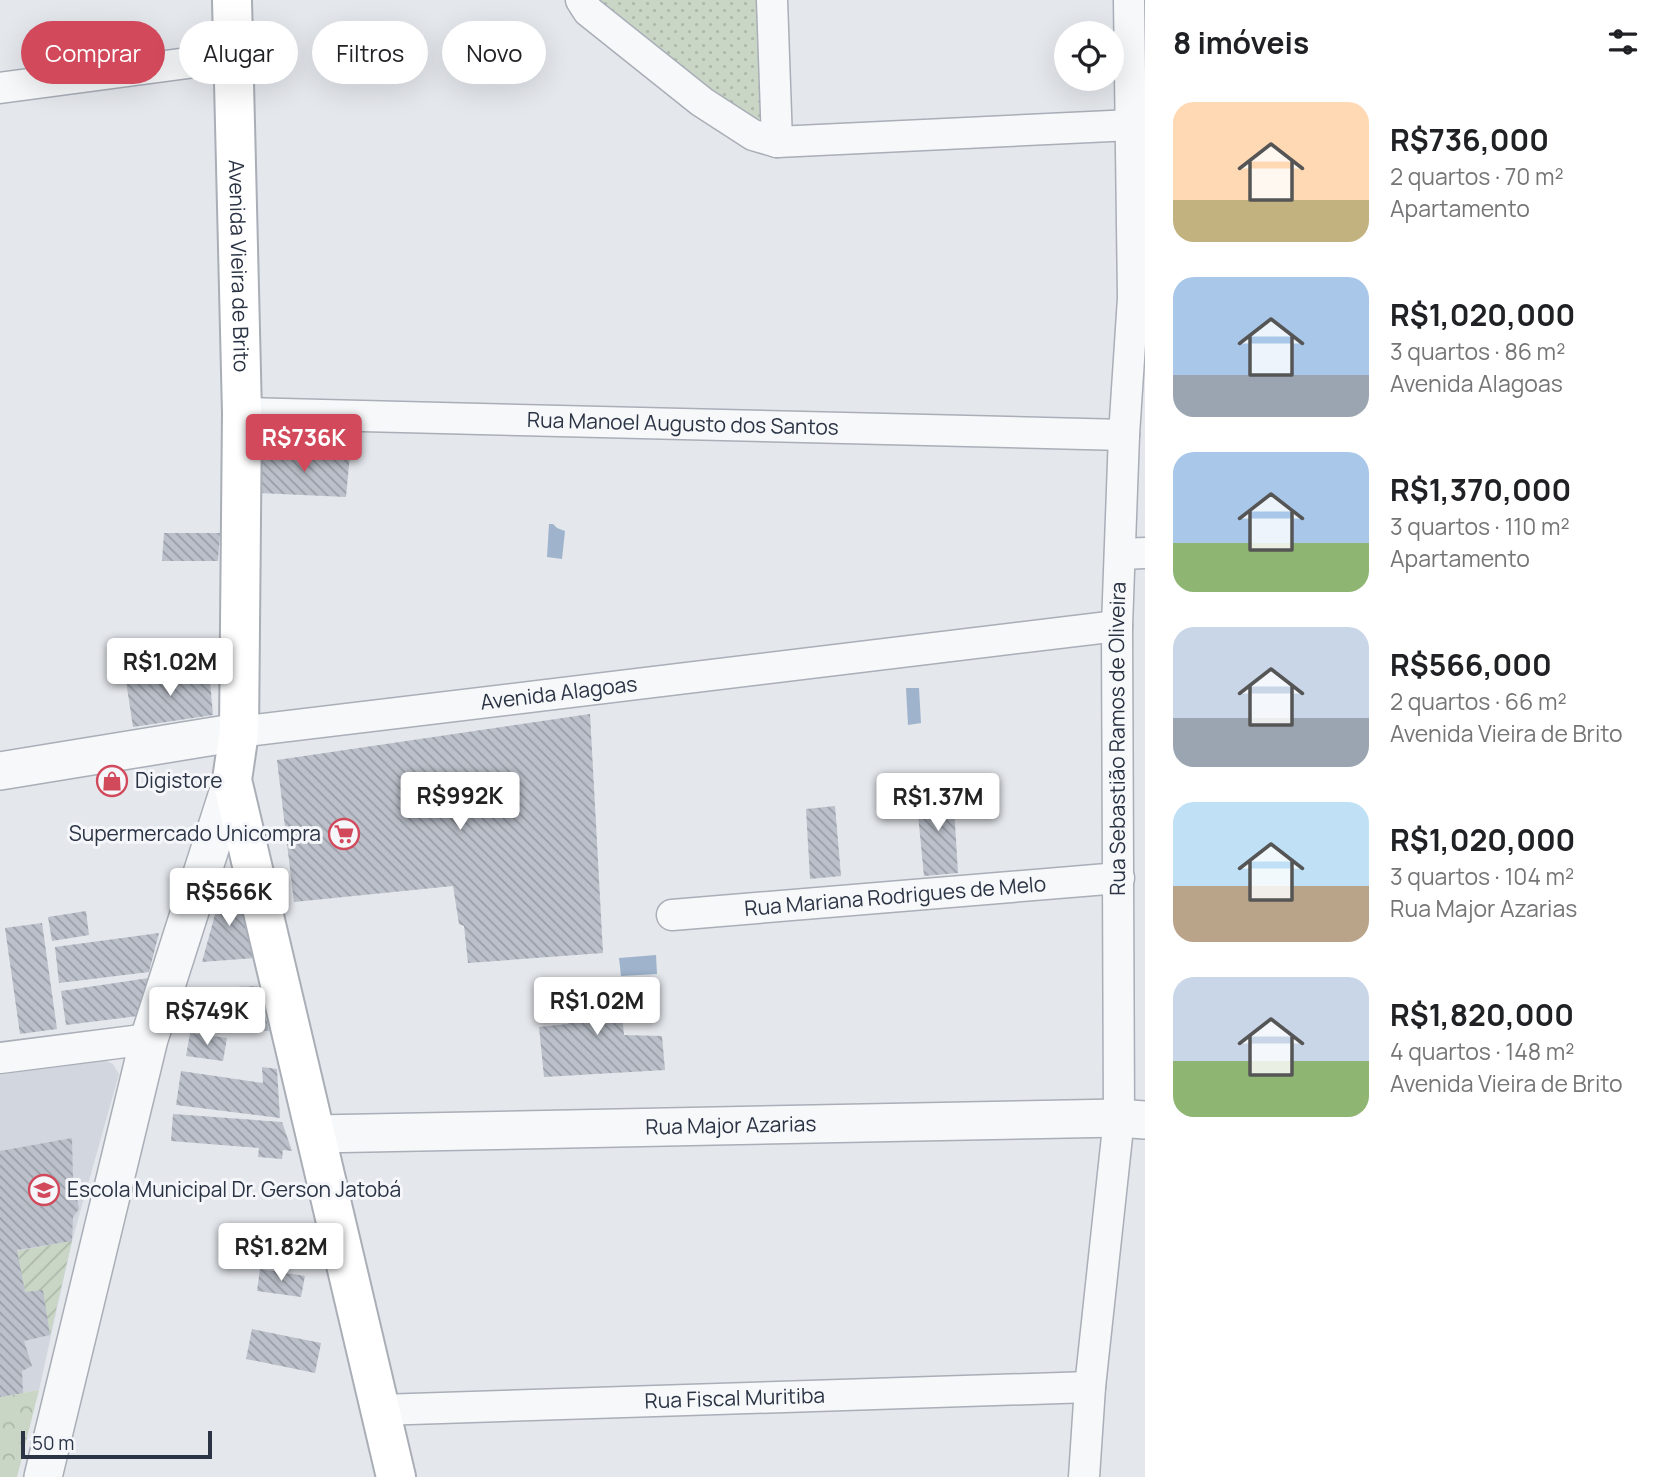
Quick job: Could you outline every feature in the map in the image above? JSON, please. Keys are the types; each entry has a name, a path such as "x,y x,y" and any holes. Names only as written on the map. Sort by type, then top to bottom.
{"main road":[{"name":"Avenida Vieira de Brito","path":"232,0 232,21"},
{"name":"Avenida Vieira de Brito","path":"234,84 242,413 239,732 232,780 396,1477"}],"street":[{"path":"581,0 588,11 702,102 753,135 776,142 1138,124"},
{"path":"772,0 776,142"},
{"name":"Rua Sebastião Ramos de Oliveira","path":"1084,1477 1090,1387 1132,1119 1119,878 1117,626 1132,554 1124,435 1133,298 1138,124 1129,0"},
{"path":"0,89 179,64"},
{"name":"Rua Manoel Augusto dos Santos","path":"242,413 1124,435"},
{"name":"Avenida Alagoas","path":"0,771 239,732 1117,626"},
{"path":"43,1477 149,1039 232,780"},
{"name":"Rua Mariana Rodrigues de Melo","path":"672,915 1119,878"},
{"path":"0,1058 149,1039"},
{"name":"Rua Major Azarias","path":"316,1134 1132,1119"},
{"name":"Rua Fiscal Muritiba","path":"380,1410 1090,1387"}],"shaded area":[{"name":"Escola Municipal Dr. Gerson Jatobá","path":"103,1059 113,1064 119,1074 72,1241 39,1390 0,1397 0,1075"}],"green space":[{"path":"588,0 764,0 773,98 755,126"},
{"path":"72,1241 50,1335 43,1291 25,1292 17,1251"},
{"path":"39,1390 17,1477 0,1477 0,1397"}],"water":[{"path":"549,524 565,531 562,559 547,557"},
{"path":"906,688 919,688 921,723 908,725"},
{"path":"656,955 657,974 621,976 619,958"}],"building":[{"path":"261,451 350,454 346,497 259,493"},
{"path":"164,533 220,533 218,561 162,561"},
{"path":"209,670 213,715 133,727 126,681"},
{"path":"590,714 603,953 468,963 464,926 459,924 453,886 294,902 277,760"},
{"path":"953,791 958,873 924,876 916,794"},
{"path":"835,806 841,876 810,879 806,809"},
{"path":"235,877 255,958 202,962 225,878"},
{"path":"86,911 89,935 52,941 48,917"},
{"path":"42,923 57,1029 20,1034 5,928"},
{"path":"159,933 149,972 59,983 55,947"},
{"path":"149,978 138,1016 66,1025 61,991"},
{"path":"619,982 624,1035 662,1036 665,1070 544,1077 539,1027 568,1024 566,984"},
{"path":"258,986 269,1031 190,1026 196,989"},
{"path":"190,1033 227,1038 223,1061 186,1056"},
{"path":"262,1067 277,1069 280,1118 176,1105 181,1071 263,1083"},
{"path":"173,1114 282,1122 292,1151 283,1150 282,1159 258,1157 259,1148 171,1141"},
{"path":"72,1138 73,1178 79,1209 73,1217 72,1241 17,1250 25,1292 43,1290 50,1335 24,1341 32,1366 22,1371 23,1393 0,1397 0,1151"},
{"path":"252,1226 312,1239 306,1266 247,1254"},
{"path":"260,1269 305,1276 301,1297 257,1291"},
{"path":"252,1329 321,1343 315,1373 246,1359"}],"place":[{"name":"Digistore","path":"112,781"},
{"name":"Supermercado Unicompra","path":"344,834"},
{"name":"Escola Municipal Dr. Gerson Jatobá","path":"44,1190"}]}
